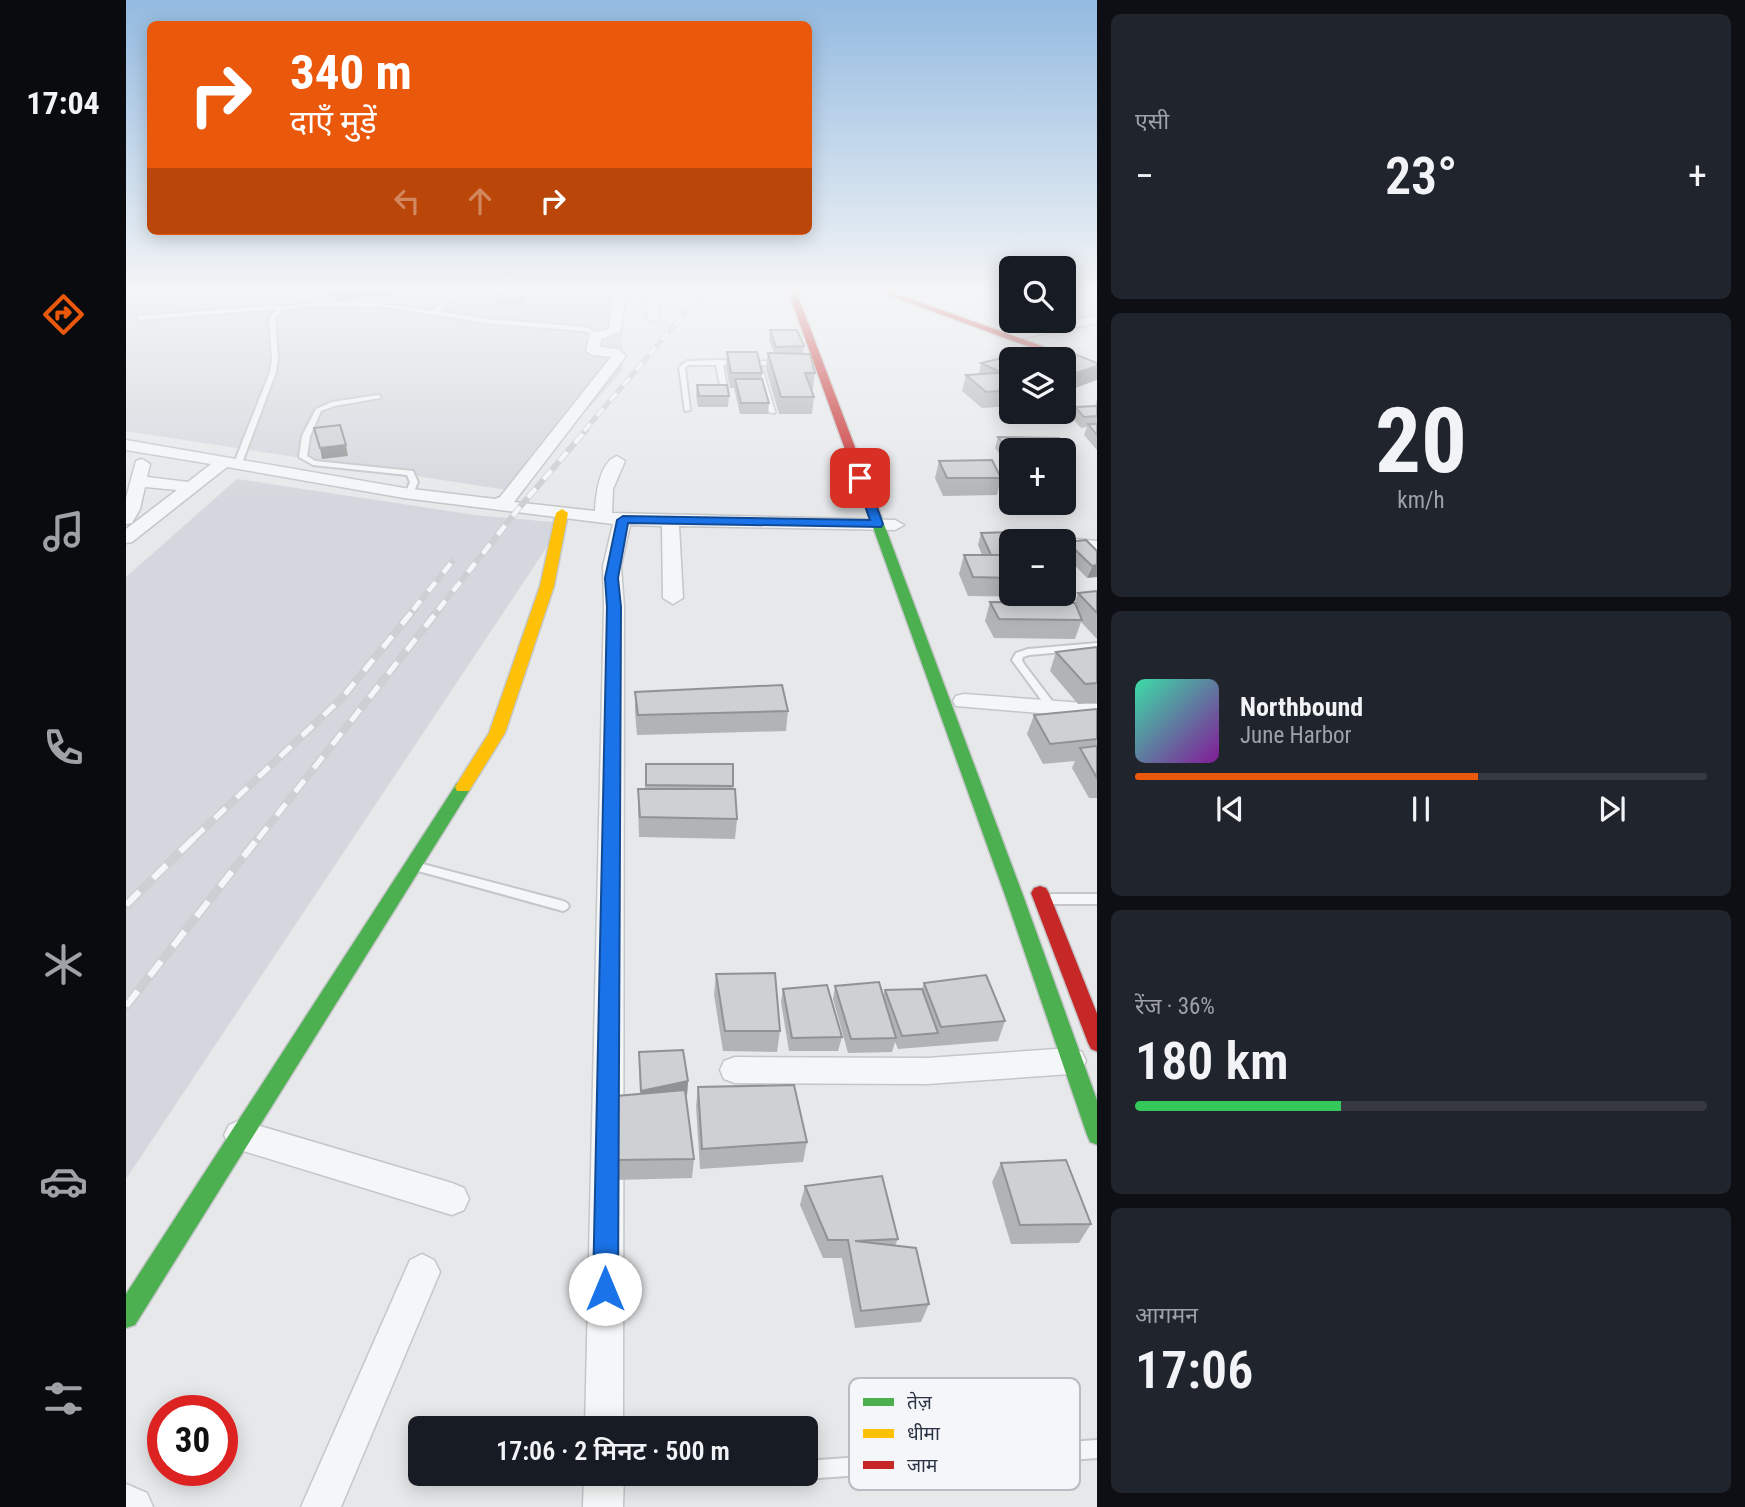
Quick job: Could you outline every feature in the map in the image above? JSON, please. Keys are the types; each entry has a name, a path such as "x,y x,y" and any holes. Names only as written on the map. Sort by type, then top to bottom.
{"main road":[{"path":"813,361 877,524 1015,898 1071,1061 1095,1120"},
{"path":"831,361 930,619"},
{"path":"1077,361 1097,369"},
{"path":"126,1316 497,733 547,586 562,513"},
{"path":"1032,874 1097,1043"}],"street":[{"path":"494,505 506,501 615,361"},
{"path":"126,445 409,494 562,513 613,518 895,525"},
{"path":"604,1416 614,607 611,578 613,518 607,480 617,461"},
{"path":"126,538 191,488 231,462"},
{"path":"128,512 141,473 191,488"},
{"path":"670,520 673,598"},
{"path":"1076,544 1097,546"},
{"path":"964,701 1054,710 1097,711"},
{"path":"735,1070 927,1071 1071,1061"},
{"path":"240,1135 452,1199"},
{"path":"321,1507 422,1272"},
{"path":"603,1507 604,1486"},
{"path":"126,1504 133,1507"}],"lane":[{"path":"231,462 274,361"},
{"path":"687,410 682,367 691,362 794,363"},
{"path":"719,362 725,394"},
{"path":"757,363 772,412"},
{"path":"377,397 341,402 318,410 306,436 303,457 307,462 319,464 410,473 414,478 409,494"},
{"path":"1054,710 1020,665 1017,660 1019,655 1097,646"},
{"path":"412,865 563,906"},
{"path":"1042,899 1097,899"},
{"path":"818,1469 849,1467"}],"shaded area":[{"path":"126,361 623,361 623,370 514,491 126,431"},
{"path":"237,479 475,515 563,523 126,1179 126,577"}],"building":[{"path":"729,361 759,361 762,373 731,373"},
{"path":"770,361 812,361 815,373 805,373 814,397 781,397"},
{"path":"999,361 999,372 981,363"},
{"path":"1076,361 1093,361 1097,366 1076,373"},
{"path":"999,373 999,391 986,392 966,375"},
{"path":"735,379 762,379 769,403 741,403"},
{"path":"697,385 727,385 729,396 699,396"},
{"path":"1097,406 1097,416 1084,417 1076,407"},
{"path":"1088,424 1097,424 1097,435"},
{"path":"340,425 346,445 320,448 314,428"},
{"path":"992,460 999,478 947,478 939,461"},
{"path":"999,532 999,555 991,555 981,533"},
{"path":"1086,540 1097,551 1097,565 1092,566 1076,551 1076,541"},
{"path":"964,555 999,555 999,578 973,577"},
{"path":"1097,591 1097,613 1078,593"},
{"path":"990,602 999,602 999,606 1076,605 1082,620 999,619"},
{"path":"1097,647 1097,683 1085,684 1056,652"},
{"path":"782,685 788,711 638,715 635,692"},
{"path":"1097,709 1097,739 1050,744 1034,715"},
{"path":"1097,746 1097,778 1080,748"},
{"path":"646,764 733,764 733,786 646,785"},
{"path":"638,789 735,789 737,819 640,817"},
{"path":"775,973 780,1031 725,1031 716,974"},
{"path":"986,975 1005,1021 941,1027 924,983"},
{"path":"879,982 896,1038 851,1039 835,986"},
{"path":"827,985 842,1037 792,1038 783,989"},
{"path":"922,989 938,1033 902,1036 885,990"},
{"path":"683,1050 688,1081 641,1091 639,1052"},
{"path":"794,1085 807,1142 702,1149 698,1087"},
{"path":"685,1090 694,1159 615,1160 616,1096"},
{"path":"1066,1160 1091,1224 1020,1225 1001,1163"},
{"path":"882,1176 898,1239 855,1241 916,1248 929,1304 861,1311 848,1240 828,1240 805,1186"}],"railway":[{"path":"584,431 644,361"},
{"path":"438,610 519,508 586,430"},
{"path":"413,610 452,562"},
{"path":"193,839 342,698 415,608"},
{"path":"258,839 440,608"},
{"path":"126,905 195,837"},
{"path":"126,1006 259,837"}],"traffic: fast":[{"path":"875,516 1015,898 1097,1132"},
{"path":"126,1316 463,787"}],"traffic: slow":[{"path":"463,787 497,733 547,586 562,513"}],"traffic: jam":[{"path":"818,361 875,516"},
{"path":"1077,361 1097,369"},
{"path":"1040,893 1097,1040"}],"route":[{"path":"605,1289 614,607 611,578 623,520 877,524 860,478"}]}
